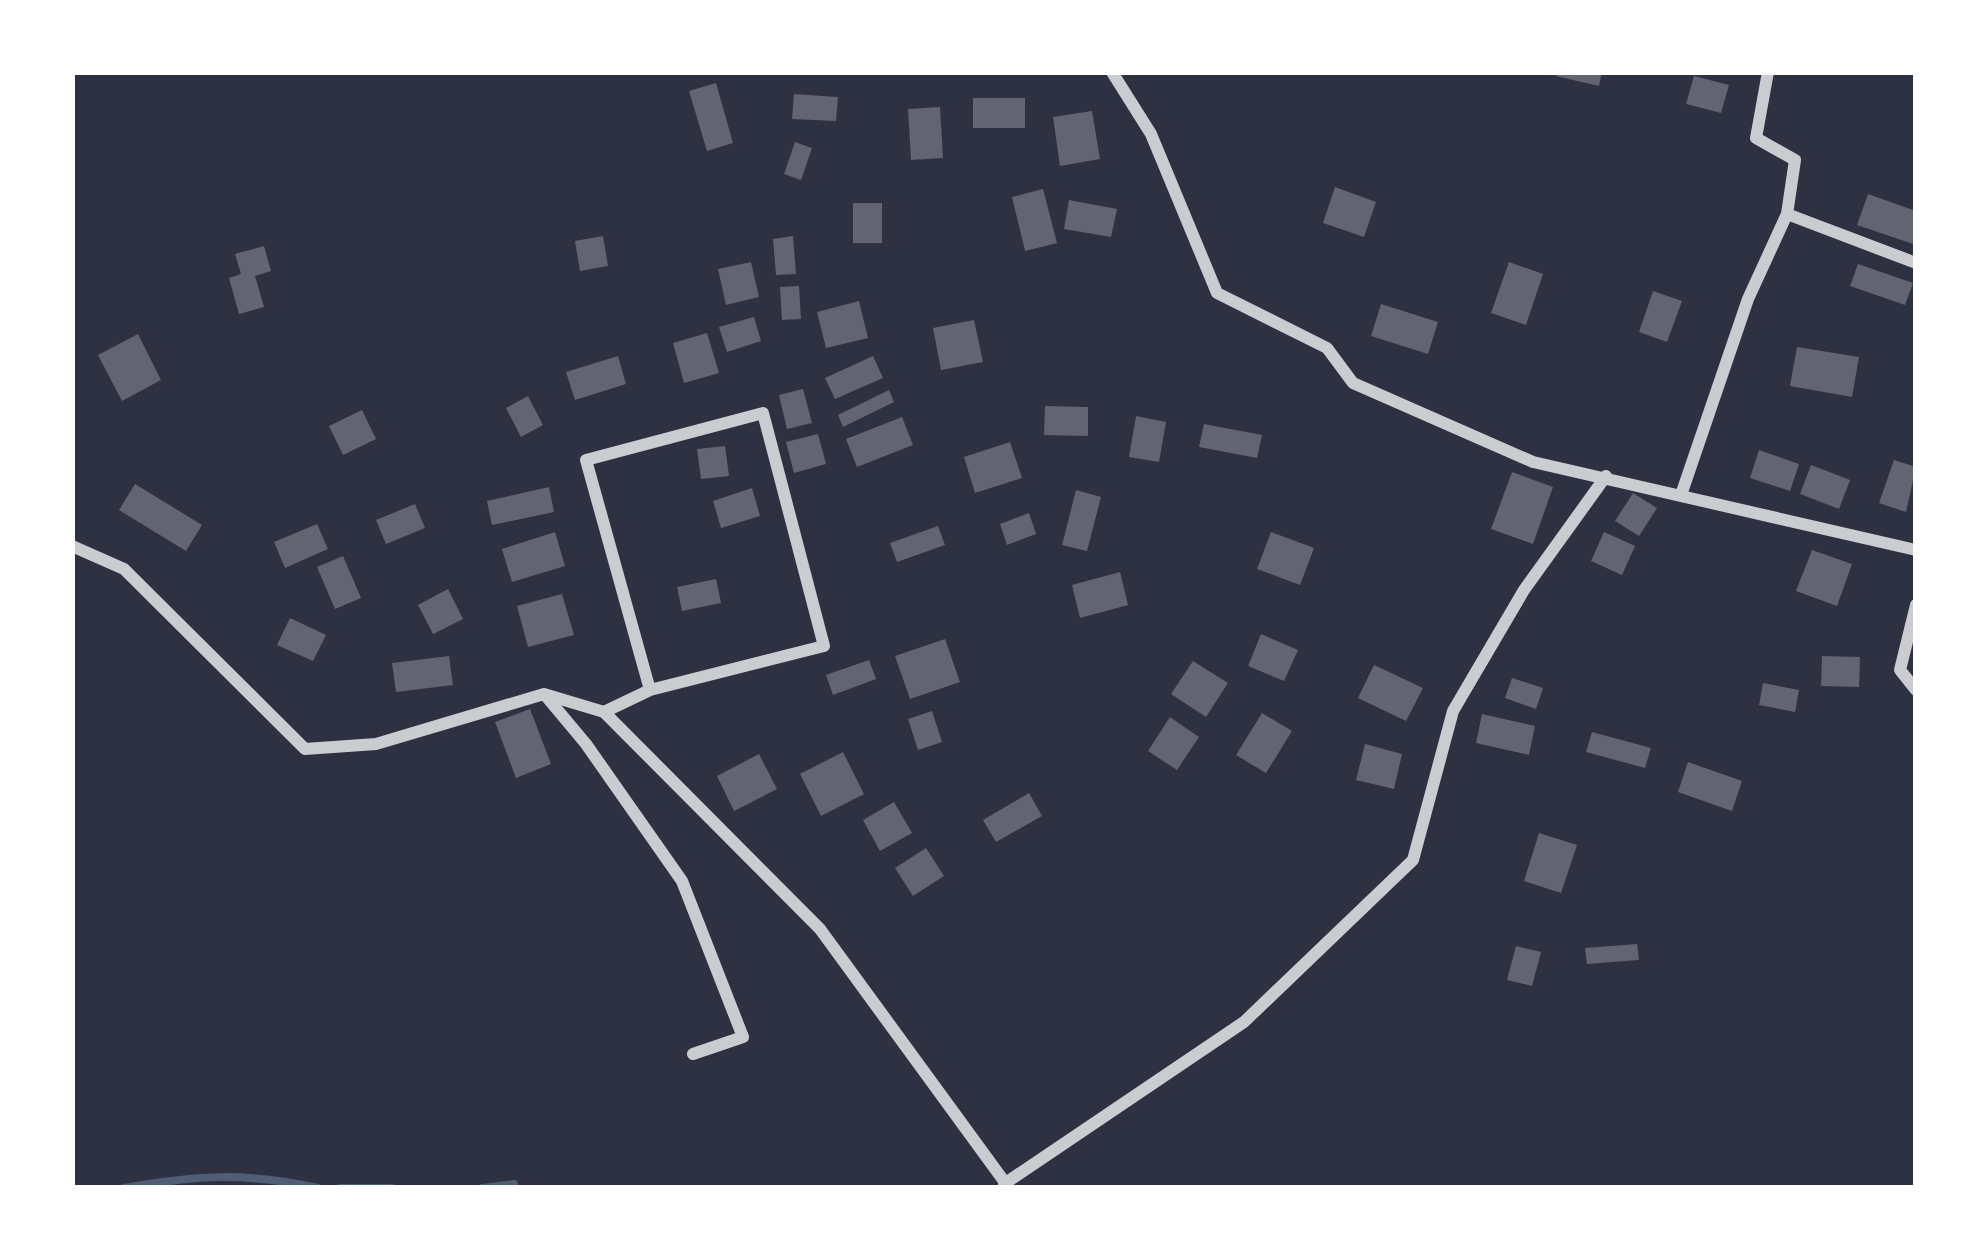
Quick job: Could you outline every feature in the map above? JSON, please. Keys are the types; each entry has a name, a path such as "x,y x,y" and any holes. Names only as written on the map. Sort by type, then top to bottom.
{"street":[{"path":"1112,72 1151,134 1217,293 1327,348 1352,383 1533,462 1916,550"},
{"path":"1681,495 1748,298 1787,214 1795,160 1756,138 1768,72"},
{"path":"1787,214 1916,262"},
{"path":"604,712 650,690 824,646 764,413 586,460 650,690"},
{"path":"72,546 124,569 304,748 376,744 544,694 604,712 820,929 1007,1186 1244,1022 1413,860 1453,711 1524,590 1606,476"},
{"path":"1916,605 1900,670 1916,690"},
{"path":"544,694 586,743 682,880 743,1037 693,1054"}],"building":[{"path":"1556,72 1602,72 1599,86 1556,76"},
{"path":"1694,76 1729,85 1721,113 1686,104"},
{"path":"716,83 733,143 707,151 689,91"},
{"path":"794,94 838,97 836,121 792,119"},
{"path":"973,98 1025,98 1025,128 973,128"},
{"path":"940,107 943,158 911,160 908,109"},
{"path":"1092,111 1100,159 1060,166 1053,117"},
{"path":"795,142 812,148 801,180 784,174"},
{"path":"1335,187 1376,202 1364,237 1323,223"},
{"path":"1043,189 1057,243 1025,251 1012,197"},
{"path":"1868,194 1916,211 1916,245 1857,225"},
{"path":"1069,200 1117,209 1111,237 1064,229"},
{"path":"853,203 882,203 882,243 853,243"},
{"path":"603,236 608,266 580,271 575,241"},
{"path":"793,236 796,274 776,275 773,239"},
{"path":"264,246 271,271 255,276 264,307 239,314 229,278 241,274 235,254"},
{"path":"751,262 759,297 726,305 718,269"},
{"path":"1509,262 1543,274 1526,325 1491,313"},
{"path":"1858,264 1913,283 1905,305 1850,286"},
{"path":"799,286 801,319 782,320 780,287"},
{"path":"1653,291 1682,301 1667,342 1639,332"},
{"path":"859,301 868,338 826,348 817,312"},
{"path":"1381,304 1438,322 1428,354 1371,336"},
{"path":"754,317 761,341 727,352 719,327"},
{"path":"974,320 983,362 941,370 933,328"},
{"path":"707,333 719,373 684,383 673,343"},
{"path":"138,334 161,380 122,401 98,355"},
{"path":"1797,347 1859,357 1852,397 1790,386"},
{"path":"618,356 626,384 575,400 566,372"},
{"path":"873,356 883,378 835,399 825,378"},
{"path":"803,389 812,423 787,429 779,395"},
{"path":"889,390 894,402 843,427 838,415"},
{"path":"528,396 543,425 521,437 506,408"},
{"path":"1045,406 1088,407 1088,436 1044,435"},
{"path":"362,410 376,439 343,455 329,426"},
{"path":"1136,416 1166,422 1159,462 1129,457"},
{"path":"902,417 913,445 857,467 846,439"},
{"path":"1204,424 1262,435 1257,458 1199,447"},
{"path":"818,434 826,464 794,473 786,442"},
{"path":"1010,442 1022,478 975,493 964,457"},
{"path":"725,446 729,476 701,479 697,449"},
{"path":"1759,450 1799,464 1790,491 1750,478"},
{"path":"1894,460 1916,467 1906,512 1879,503"},
{"path":"1811,465 1850,480 1839,509 1800,494"},
{"path":"1512,472 1553,487 1533,544 1491,529"},
{"path":"135,484 202,525 186,551 119,510"},
{"path":"549,487 554,512 492,525 487,501"},
{"path":"752,488 760,516 721,528 713,501"},
{"path":"1076,490 1101,497 1087,551 1062,545"},
{"path":"1633,493 1657,508 1639,536 1615,521"},
{"path":"415,504 425,528 386,544 376,520"},
{"path":"1029,513 1036,534 1007,545 1000,524"},
{"path":"317,524 328,549 285,568 274,542"},
{"path":"938,526 945,545 897,562 890,543"},
{"path":"555,532 565,566 512,582 502,549"},
{"path":"1271,532 1314,548 1300,585 1257,569"},
{"path":"1604,532 1635,546 1622,575 1591,561"},
{"path":"1812,550 1852,564 1837,606 1796,591"},
{"path":"343,556 361,598 335,609 317,567"},
{"path":"1120,572 1128,605 1080,618 1072,585"},
{"path":"716,579 721,603 682,611 677,587"},
{"path":"448,589 463,619 433,634 418,605"},
{"path":"562,594 574,635 528,647 517,606"},
{"path":"290,618 326,635 313,661 277,645"},
{"path":"1261,634 1298,650 1284,681 1248,666"},
{"path":"945,639 960,682 910,699 895,656"},
{"path":"449,656 453,685 396,692 392,663"},
{"path":"1822,656 1860,657 1859,687 1821,686"},
{"path":"869,660 876,679 833,695 826,675"},
{"path":"1193,661 1228,683 1206,717 1171,694"},
{"path":"1374,665 1423,688 1406,721 1358,698"},
{"path":"1512,678 1543,688 1536,709 1505,698"},
{"path":"1763,683 1799,690 1795,712 1759,705"},
{"path":"530,709 551,764 516,778 495,722"},
{"path":"932,711 942,742 918,750 908,719"},
{"path":"1262,713 1292,731 1266,773 1236,755"},
{"path":"1482,714 1535,726 1529,755 1476,743"},
{"path":"1170,717 1199,737 1177,770 1148,751"},
{"path":"1592,732 1651,748 1645,768 1586,752"},
{"path":"1365,744 1402,754 1394,789 1356,780"},
{"path":"843,752 864,794 821,816 800,774"},
{"path":"759,754 777,789 734,811 717,776"},
{"path":"1688,762 1742,781 1732,811 1678,792"},
{"path":"1029,793 1042,816 996,842 983,820"},
{"path":"894,802 912,833 880,851 863,820"},
{"path":"1539,833 1577,845 1561,893 1524,881"},
{"path":"926,848 944,876 913,896 895,868"},
{"path":"1637,944 1639,960 1587,964 1585,948"},
{"path":"1516,946 1541,952 1532,986 1507,980"}],"waterway":[{"path":"124,1188 221,1177 318,1188"},
{"path":"482,1188 514,1184 515,1188"},
{"path":"340,1188 392,1188"}]}
